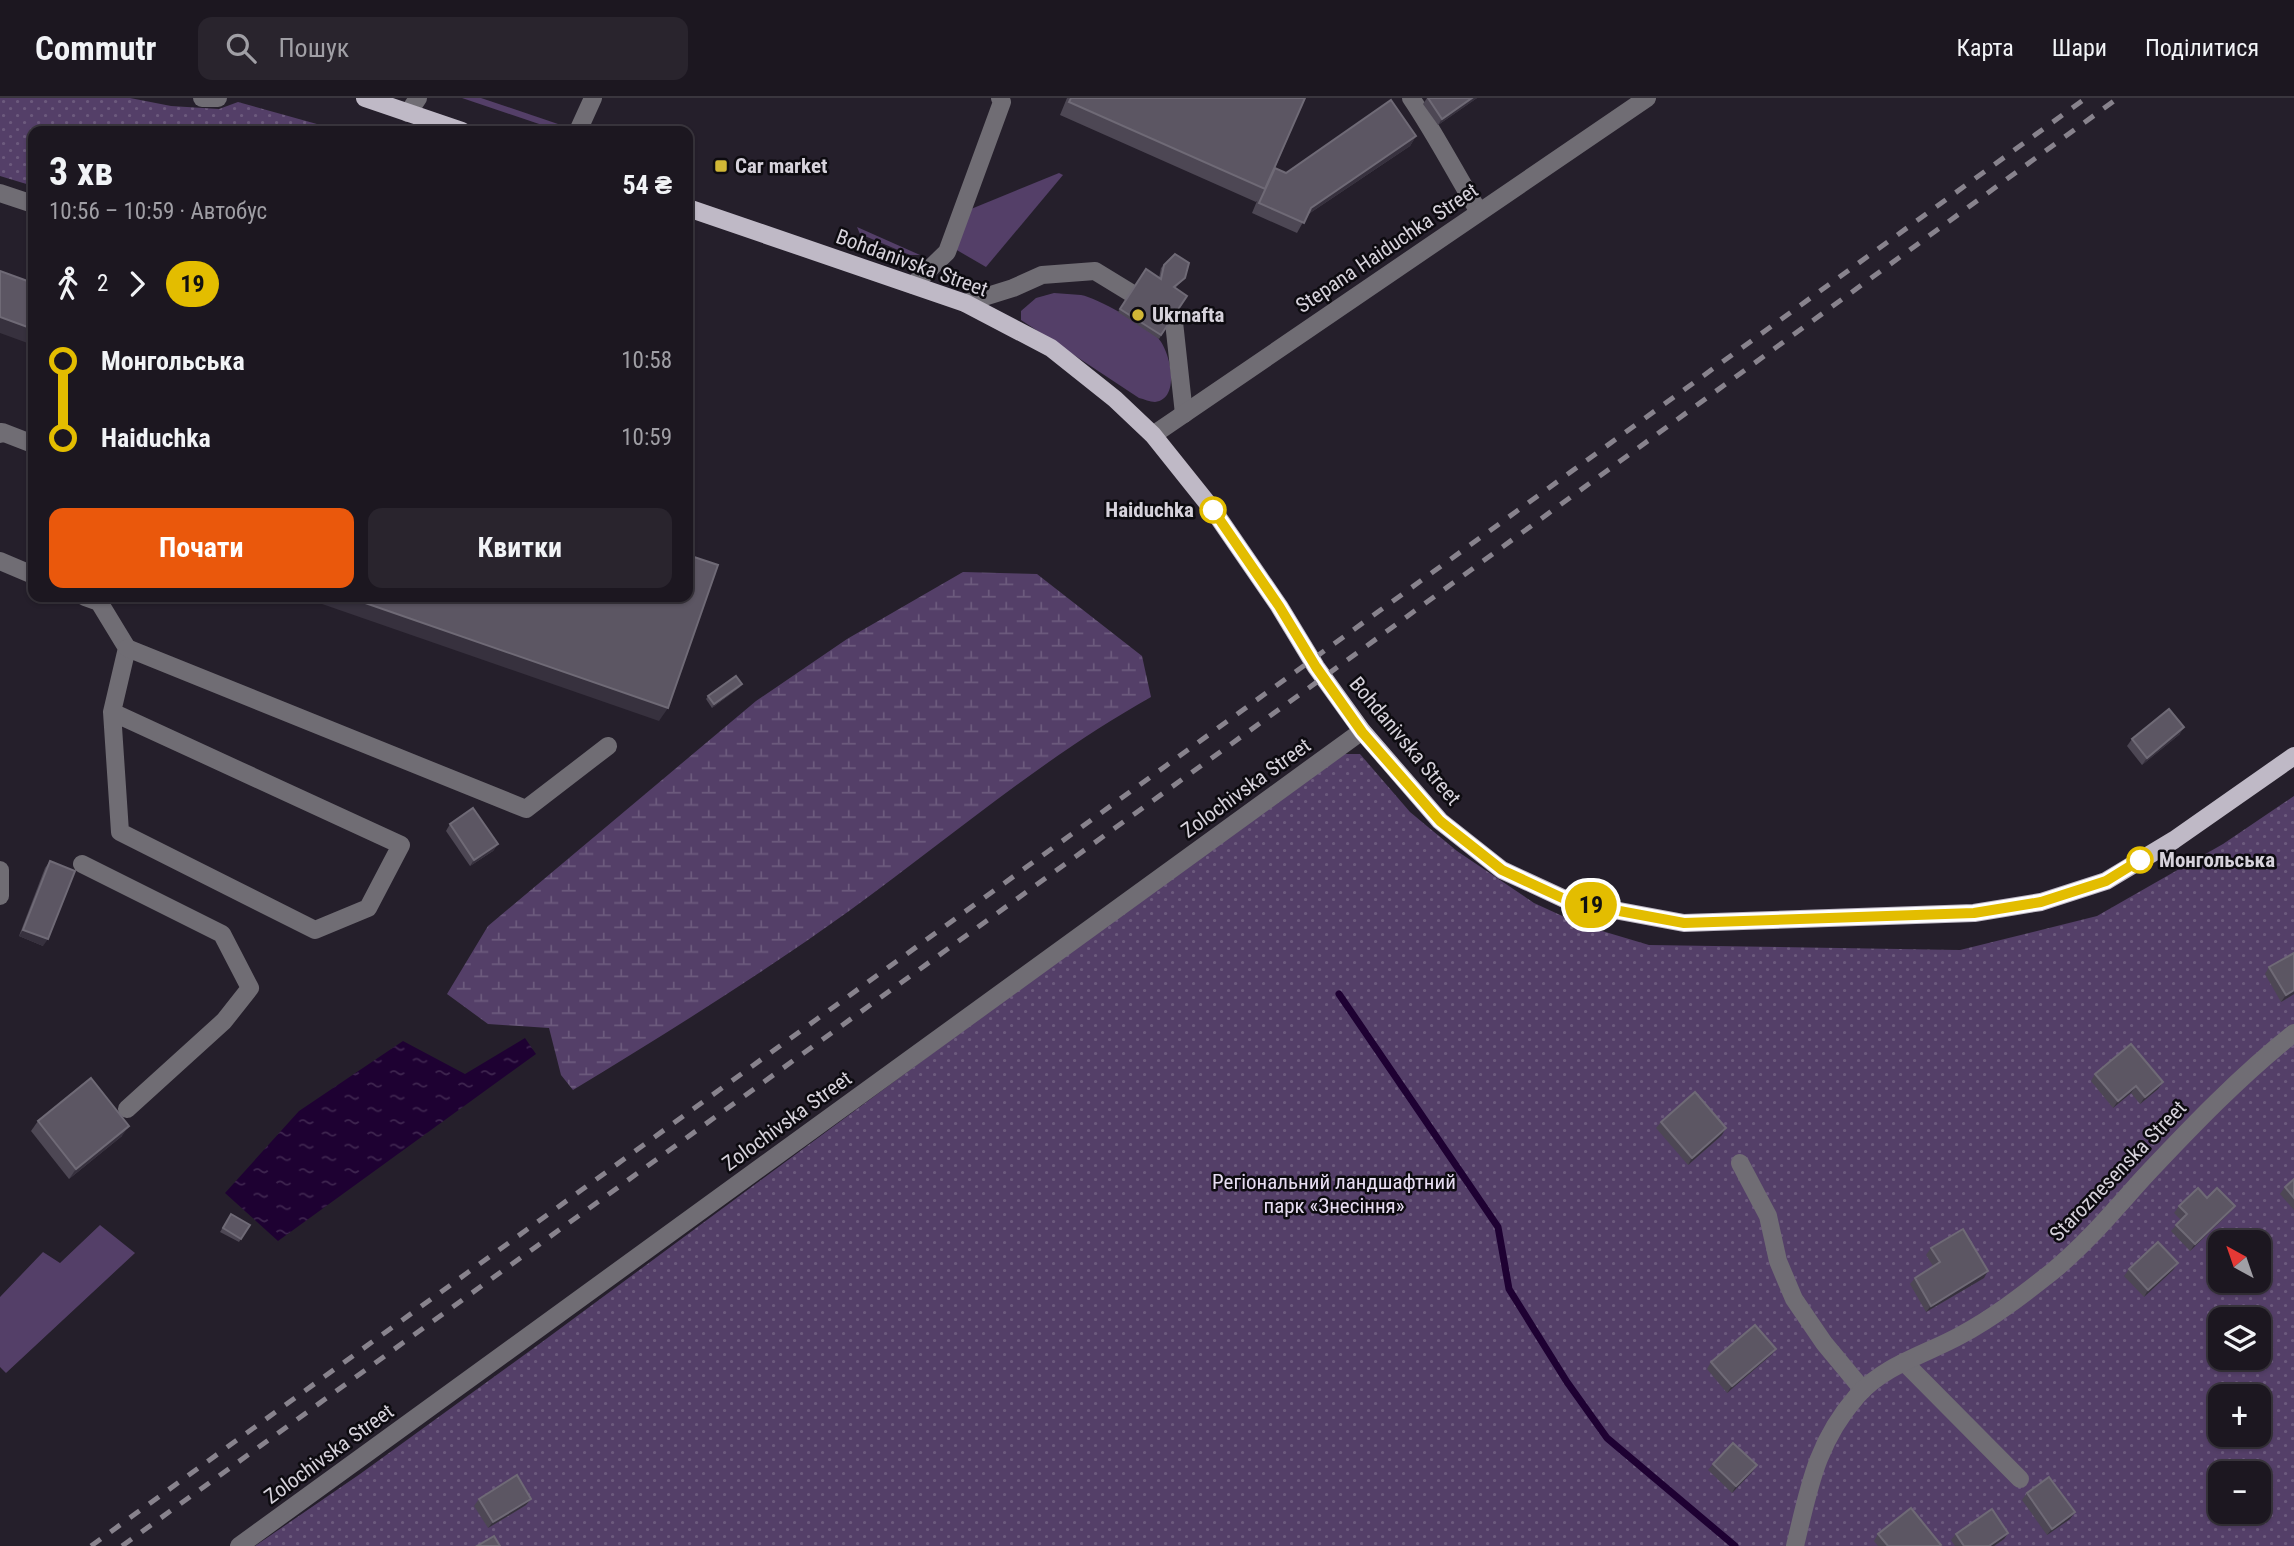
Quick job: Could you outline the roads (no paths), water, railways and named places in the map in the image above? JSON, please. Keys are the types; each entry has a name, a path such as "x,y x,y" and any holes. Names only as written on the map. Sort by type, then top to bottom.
{"main road":[{"path":"365,98 413,105 453,126"},
{"name":"Bohdanivska Street","path":"693,210 965,303 1051,348 1115,399 1153,435 1213,510 1362,732 1440,821 1502,870 1571,902 1684,923 1974,913 2041,902 2106,881 2174,839 2294,756"}],"street":[{"path":"202,98 218,98"},
{"path":"580,126 593,98"},
{"path":"913,285 947,252 1002,102 1000,98"},
{"path":"1411,98 1479,212"},
{"name":"Stepana Haiduchka Street","path":"1153,435 1647,98"},
{"path":"0,193 28,202"},
{"path":"965,303 1013,288 1042,275 1094,271 1131,293"},
{"path":"1171,320 1174,321 1180,360 1184,414"},
{"path":"0,433 28,442"},
{"path":"0,561 28,573"},
{"path":"97,602 127,648 526,809 608,746"},
{"path":"112,712 401,845 369,908 315,930 120,832 112,712 127,648"},
{"name":"Zolochivska Street","path":"239,1546 1362,732"},
{"path":"82,864 222,934 250,988 224,1021 127,1109"},
{"path":"0,870 0,896"},
{"name":"Staroznesenska Street","path":"1795,1546 1811,1475 1826,1440 1846,1409 1863,1390 1905,1362 1962,1335 2008,1305 2052,1271 2093,1235 2195,1122 2294,1033"},
{"path":"1740,1163 1768,1216 1778,1261 1794,1299 1863,1390"},
{"path":"1905,1362 2020,1479"}],"water":[{"path":"525,1038 536,1054 278,1241 225,1193 299,1111 403,1041 465,1074"}],"waterway":[{"path":"1339,994 1498,1227 1509,1289 1567,1382 1607,1438 1735,1546"}],"railway":[{"path":"91,1546 2086,98"},
{"path":"122,1546 1357,653 2118,98"}],"place":[{"name":"Car market","path":"721,166"},
{"name":"Ukrnafta","path":"1138,315"},
{"name":"Haiduchka","path":"1213,510"},
{"name":"Монгольська","path":"2140,860"}],"park label":[{"name":"Регіональний ландшафтний парк «Знесіння»","path":"1334,1194"}]}
